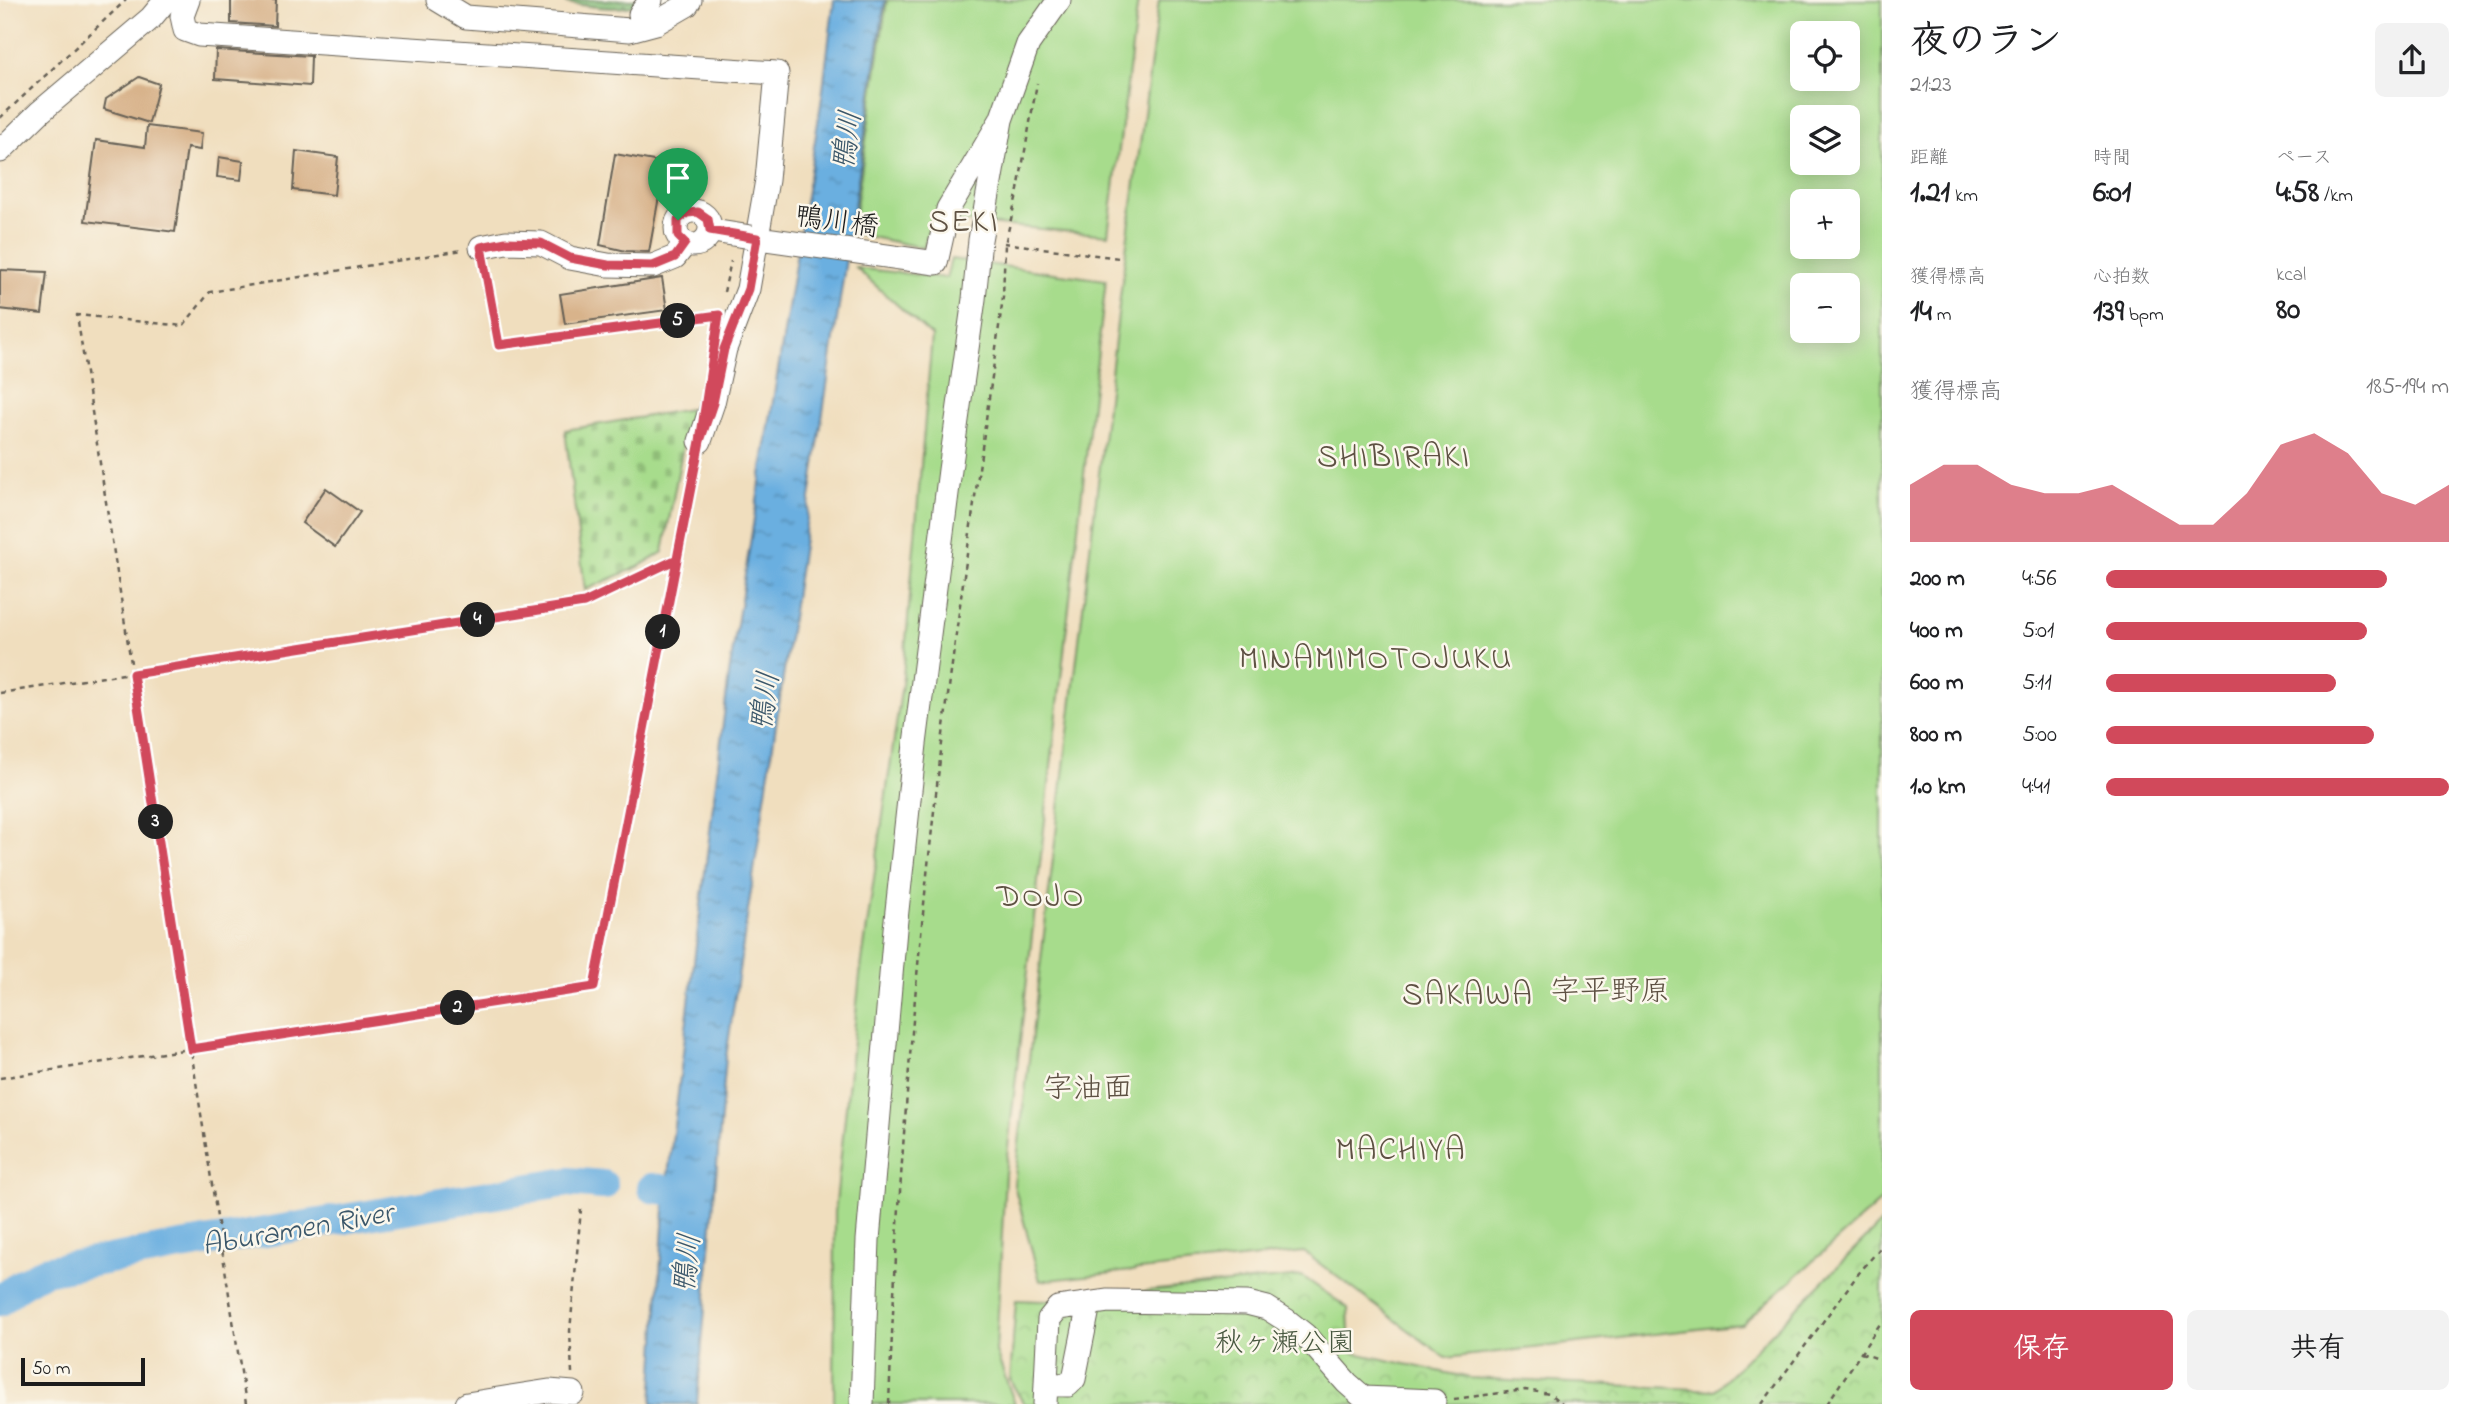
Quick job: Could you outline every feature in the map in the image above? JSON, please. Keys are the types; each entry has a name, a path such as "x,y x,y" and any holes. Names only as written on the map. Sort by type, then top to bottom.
{"street":[{"path":"0,151 40,112 151,18 166,0"},
{"path":"188,0 182,16 185,30 199,35 777,73 766,180 751,241 748,289 724,349 713,403 700,441"},
{"path":"438,0 466,17 630,30 656,23 687,5 690,0"},
{"path":"460,0 470,6 577,14 646,7 668,0"},
{"path":"862,1404 868,1240 896,917 915,744 980,240 1001,120 1028,44 1059,0"},
{"name":"鴨川橋","path":"481,247 506,242 541,243 570,258 608,265 653,266 675,257 685,243 701,243 715,231 751,241 936,264 948,209 1001,120"},
{"path":"1089,1304 1074,1379 1068,1385 1045,1394 1049,1318 1058,1308 1108,1301 1247,1303 1267,1308 1305,1335 1347,1383 1364,1398 1434,1401"},
{"path":"467,1404 549,1391 573,1393"}],"path":[{"path":"0,118 126,0"},
{"path":"889,1404 900,1198 920,949 948,700 1003,297 1005,244 1018,190 1037,82"},
{"path":"980,240 1119,258"},
{"path":"722,302 751,241"},
{"path":"246,1404 77,315 183,327 210,292 481,247 499,345 719,315 717,323"},
{"path":"0,1078 594,987 700,441"},
{"path":"0,693 584,603 677,559"},
{"path":"573,1393 570,1331 581,1209"},
{"path":"1762,1404 1882,1246"},
{"path":"1827,1404 1882,1321"},
{"path":"1861,1353 1882,1360"},
{"path":"1434,1401 1487,1397 1524,1390 1550,1394 1562,1404"}],"green space":[{"path":"567,0 648,0 619,8 566,3"},
{"path":"887,0 1138,0 1108,235 931,219 924,248 852,233"},
{"path":"1159,0 1882,0 1882,1200 1742,1324 1446,1358 1304,1252 1040,1281 1014,1185 1122,281"},
{"path":"951,259 1106,280 1005,1174 996,1352 1015,1404 834,1404 835,1212 860,975 903,677 932,336 856,268 946,278"},
{"path":"690,409 663,552 638,567 585,590 565,430"},
{"name":"秋ヶ瀬公園","path":"1882,1222 1882,1404 1024,1404 1010,1380 1016,1300 1042,1301 1302,1276 1348,1308 1350,1352 1470,1378 1715,1390"}],"water":[{"name":"鴨川","path":"834,0 885,0 726,1057 697,1404 652,1404 664,1208 729,674 822,97"}],"building":[{"path":"231,0 276,0 275,26 231,23"},
{"path":"216,50 311,56 310,86 215,79"},
{"path":"139,77 159,84 149,123 104,109 106,99"},
{"path":"147,126 202,133 200,150 187,148 175,232 85,221 96,140 145,147"},
{"path":"296,151 338,157 334,195 293,190"},
{"path":"615,154 665,163 649,252 626,251 600,245"},
{"path":"219,157 243,161 241,180 217,177"},
{"path":"0,270 47,272 42,314 0,309"},
{"path":"662,278 667,310 565,324 560,294"},
{"path":"326,488 360,512 335,547 302,523"}],"waterway":[{"name":"Aburamen River","path":"0,1301 21,1284 44,1271 568,1182 603,1185"},
{"name":"Aburamen River","path":"652,1188 693,1193"}],"district":[{"name":"SEKI","path":"964,220"},
{"name":"SHIBIRAKI","path":"1394,455"},
{"name":"MINAMIMOTOJUKU","path":"1376,657"},
{"name":"DOJO","path":"1041,895"},
{"name":"字平野原","path":"1610,990"},
{"name":"SAKAWA","path":"1468,993"},
{"name":"字油面","path":"1088,1087"},
{"name":"MACHIYA","path":"1401,1148"}],"route":[{"path":"678,220 678,236 685,243 675,257 653,266 608,265 570,258 541,243 506,242 481,247 499,345 719,315 700,441 677,559 584,603 133,674 191,1049 594,987 628,816 644,730 689,500 700,441 713,403 724,349 748,289 757,238 710,230 708,219 698,212 687,213 678,220"}]}
